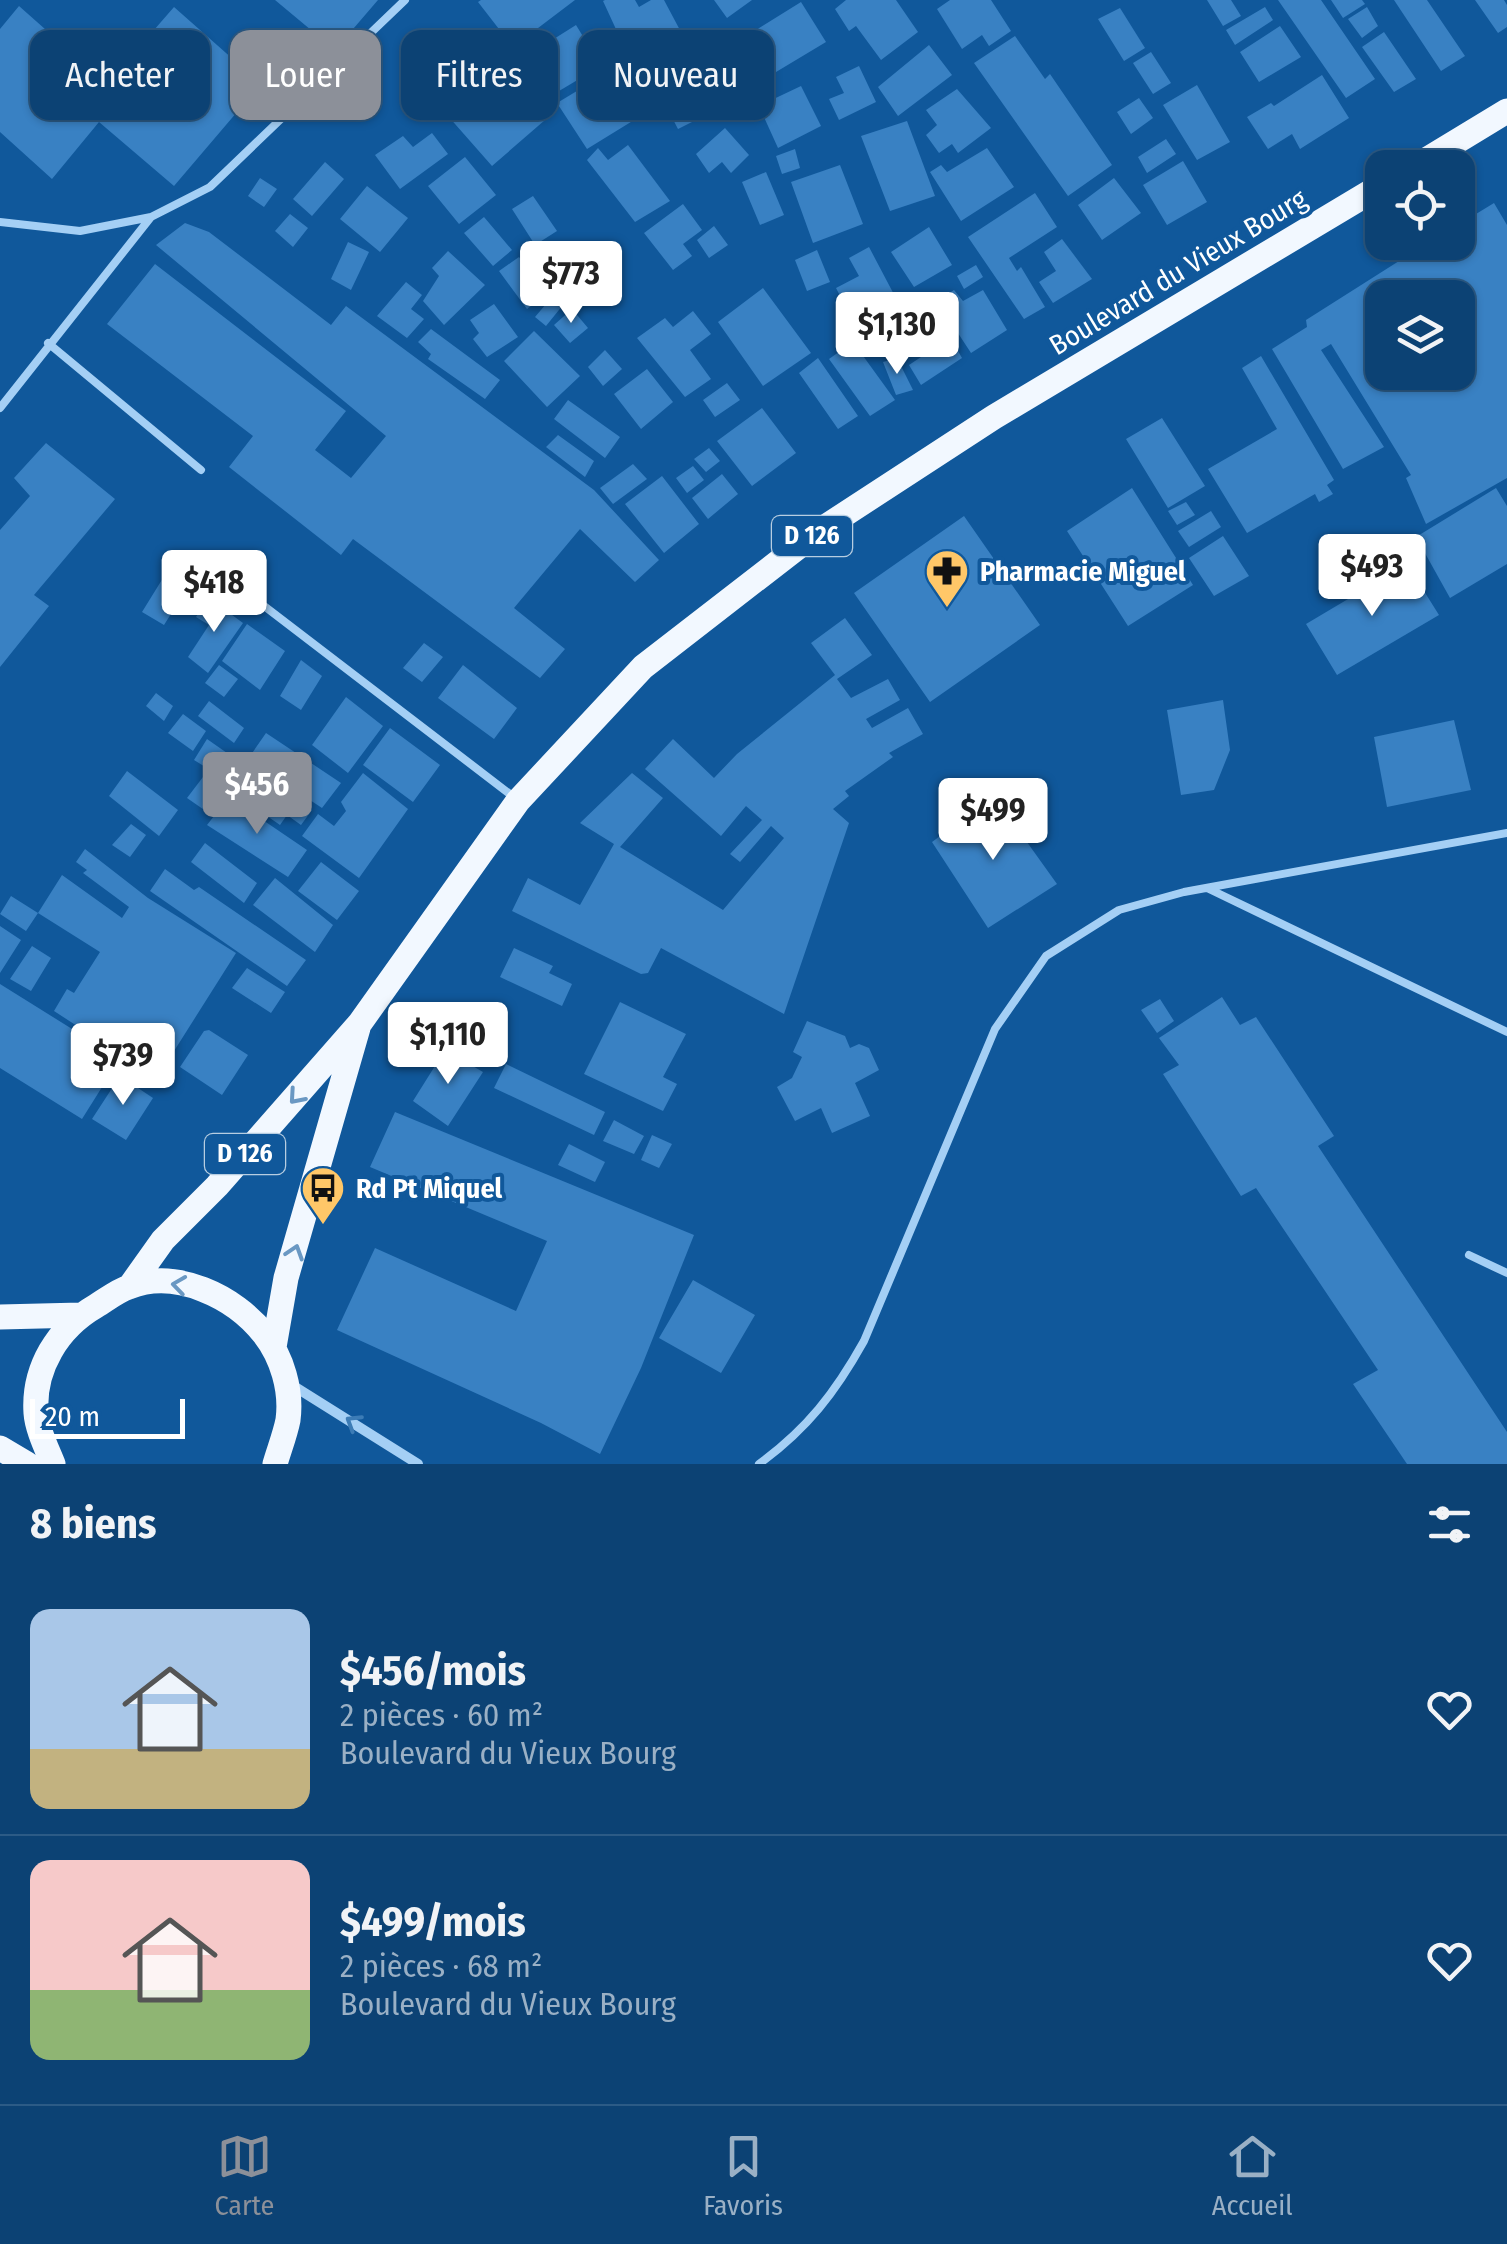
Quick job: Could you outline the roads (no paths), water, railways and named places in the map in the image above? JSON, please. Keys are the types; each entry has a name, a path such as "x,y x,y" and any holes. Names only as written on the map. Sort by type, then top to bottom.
{"main road":[{"path":"1443,150 1507,112"},
{"name":"Boulevard du Vieux Bourg","path":"130,1285 163,1240 217,1186 360,1023 518,801 643,668 816,532 994,416 1365,196"},
{"name":"Boulevard du Vieux Bourg","path":"274,1347 286,1278 360,1023"},
{"path":"53,1464 36,1415 40,1374 58,1336 81,1314 130,1285 172,1282 213,1291 248,1314 274,1347 287,1382 288,1418 276,1464"},
{"path":"0,1316 81,1314"},
{"path":"0,1448 27,1464"}],"street":[{"path":"287,1382 418,1464"}],"lane":[{"path":"0,222 80,231 151,217 210,187 405,0"},
{"path":"0,408 151,217"},
{"path":"48,344 201,470"},
{"path":"204,560 518,801"},
{"path":"758,1464 794,1438 838,1388 864,1341 995,1029 1046,956 1119,910 1207,888 1507,834"},
{"path":"1207,888 1507,1032"},
{"path":"1469,1255 1507,1273"}],"place":[{"name":"Pharmacie Miguel","path":"947,609"},
{"name":"Rd Pt Miquel","path":"323,1226"}]}
